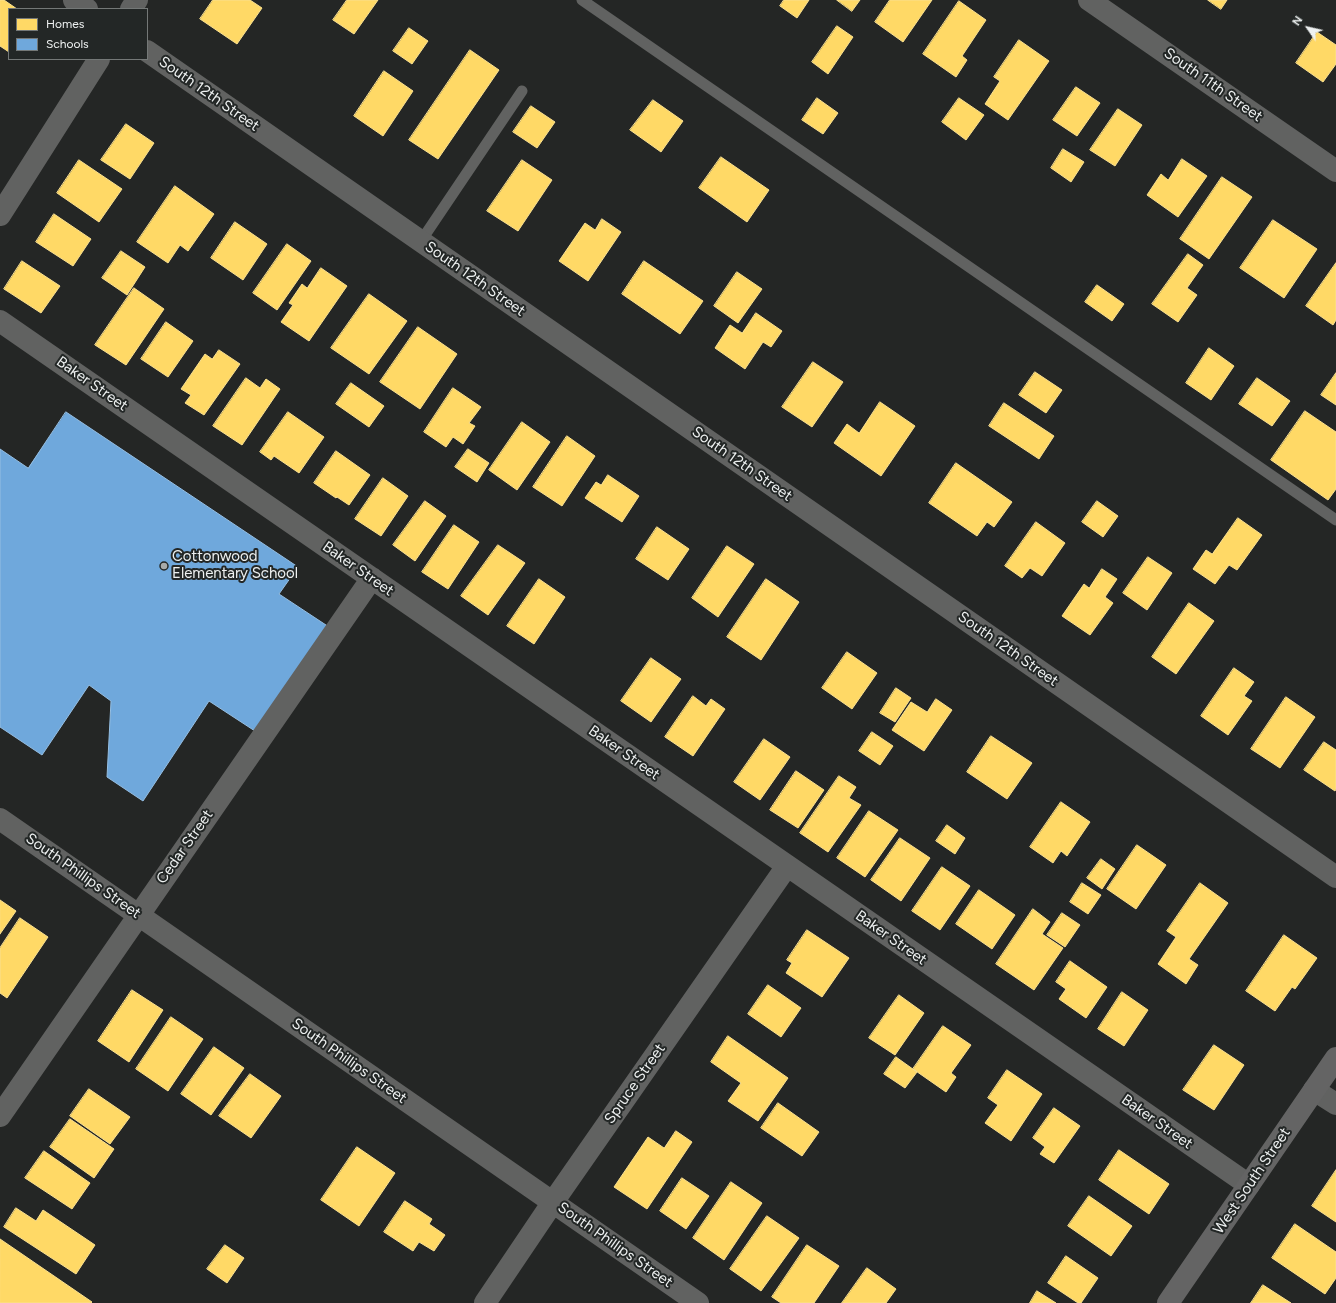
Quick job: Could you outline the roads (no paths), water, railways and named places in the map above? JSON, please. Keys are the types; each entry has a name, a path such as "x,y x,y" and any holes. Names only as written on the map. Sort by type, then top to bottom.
{"street":[{"path":"74,0 86,8"},
{"name":"South 11th Street","path":"1089,0 1336,171"},
{"name":"South 12th Street","path":"148,52 1336,877"},
{"path":"0,215 98,60"},
{"name":"Baker Street","path":"0,321 1249,1185"},
{"name":"Cedar Street","path":"0,1116 372,578"},
{"name":"South Phillips Street","path":"0,819 698,1303"},
{"name":"Spruce Street","path":"485,1303 553,1202 787,866"},
{"name":"West South Street","path":"1168,1303 1336,1058"},
{"path":"1314,1090 1336,1104"}],"lane":[{"path":"582,0 1336,520"},
{"path":"421,241 522,91"}],"place":[{"name":"Cottonwood Elementary School","path":"164,566"}]}
